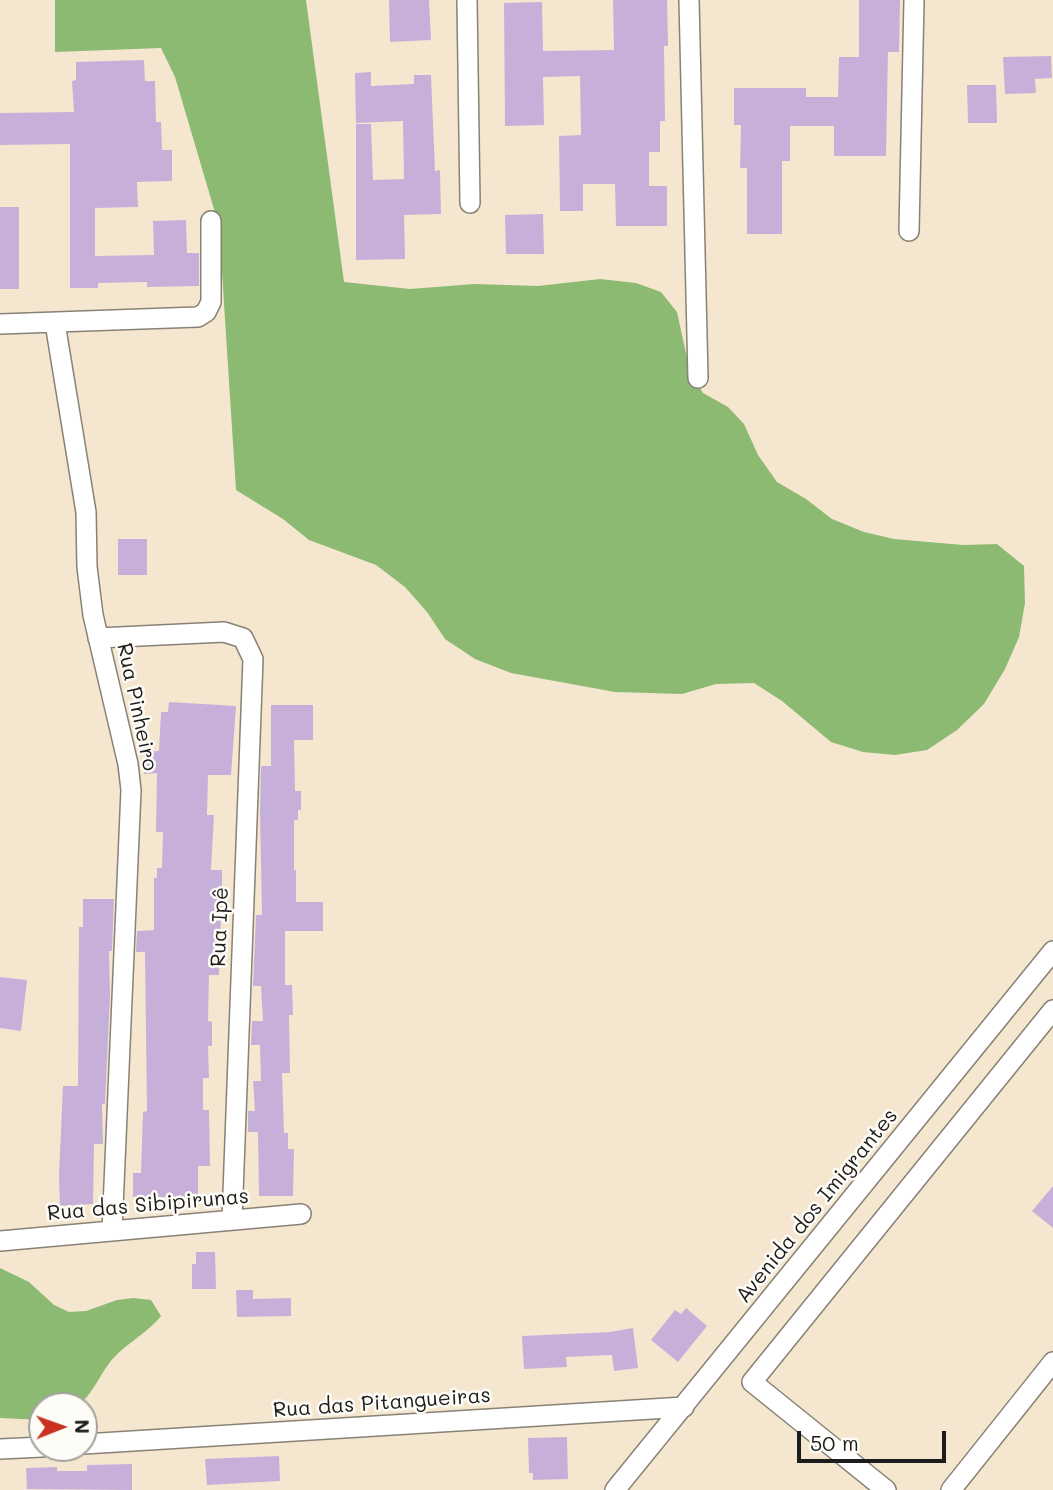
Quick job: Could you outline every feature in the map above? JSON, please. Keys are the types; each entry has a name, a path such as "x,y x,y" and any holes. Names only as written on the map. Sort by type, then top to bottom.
{"street":[{"path":"467,0 470,203"},
{"path":"689,0 698,378"},
{"path":"909,231 914,0"},
{"path":"0,324 198,317 206,312 211,302 211,221"},
{"name":"Rua Pinheiro","path":"55,323 86,512 87,567 98,638 128,764 131,790 112,1231"},
{"name":"Rua Ipê","path":"98,638 224,632 243,638 253,659 232,1220"},
{"name":"Avenida dos Imigrantes","path":"615,1490 1053,951"},
{"path":"886,1490 752,1382 1053,1010"},
{"name":"Rua das Sibipirunas","path":"0,1241 301,1214"},
{"path":"951,1490 1053,1362"},
{"name":"Rua das Pitangueiras","path":"98,1443 684,1407"},
{"path":"0,1449 28,1448"}],"green space":[{"path":"55,0 306,0 344,282 410,289 474,284 538,286 600,279 636,283 661,292 677,312 690,372 703,393 728,407 744,424 758,455 777,482 832,519 864,532 894,539 963,545 997,544 1024,566 1025,603 1019,637 1005,669 984,704 957,730 927,750 895,755 863,752 831,742 782,701 754,683 716,684 682,694 615,692 511,673 475,659 445,639 427,612 405,587 376,565 309,540 283,519 236,490 219,226 175,77 161,48 55,52"},
{"path":"0,1268 29,1282 54,1305 69,1312 86,1311 117,1300 151,1300 161,1316 114,1358 90,1392 28,1392 28,1419 0,1418"}],"building":[{"path":"389,0 429,0 431,40 390,42"},
{"path":"613,0 667,0 668,46 664,46 665,121 660,121 660,152 649,152 649,186 667,186 667,226 616,226 615,184 583,184 583,211 560,211 559,136 581,135 580,76 543,77 544,125 505,126 504,3 542,2 543,51 614,50"},
{"path":"859,0 900,0 899,52 888,52 886,156 834,156 834,126 790,126 790,161 782,161 782,234 747,234 747,168 740,168 741,125 734,125 734,88 806,88 806,97 838,97 839,57 859,57"},
{"path":"1051,56 1052,78 1035,79 1036,93 1005,94 1003,57"},
{"path":"144,60 145,81 155,81 156,122 161,122 162,150 172,150 172,181 137,182 138,207 95,208 95,256 154,255 153,221 186,220 187,253 199,253 199,286 147,287 147,282 98,283 98,288 70,288 70,144 0,145 0,113 74,112 72,81 76,80 76,62"},
{"path":"371,72 371,86 414,84 414,75 431,75 435,171 440,170 441,214 404,215 405,259 356,260 356,124 371,124 373,180 404,179 403,121 356,123 355,73"},
{"path":"967,85 996,85 997,123 968,123"},
{"path":"0,207 19,207 19,289 0,289"},
{"path":"543,214 544,254 506,254 505,215"},
{"path":"118,539 147,539 147,575 118,575"},
{"path":"169,702 236,706 231,775 208,775 207,815 214,815 211,870 222,870 219,975 209,975 208,1021 212,1022 212,1046 208,1046 209,1078 203,1078 203,1110 209,1110 210,1166 198,1166 198,1197 133,1197 133,1173 141,1173 143,1112 147,1111 145,952 136,952 137,931 154,930 154,878 157,878 157,868 162,868 163,832 156,832 157,773 144,774 144,752 159,751 161,712 168,712"},
{"path":"271,705 313,705 313,740 294,740 295,791 301,791 301,810 298,810 298,820 294,820 294,870 296,902 323,902 323,931 285,931 285,985 292,985 293,1015 289,1015 290,1073 282,1073 284,1133 288,1133 288,1149 294,1149 293,1196 259,1196 258,1132 248,1132 248,1111 255,1111 253,1081 261,1081 260,1045 251,1045 252,1021 263,1021 261,986 253,986 256,915 262,915 261,766 271,766"},
{"path":"83,899 114,899 112,951 109,951 110,996 105,1104 102,1104 103,1144 94,1144 93,1204 60,1206 63,1086 78,1086 79,927 83,927"},
{"path":"0,977 27,980 21,1031 0,1028"},
{"path":"1053,1186 1053,1228 1032,1211"},
{"path":"196,1252 215,1252 216,1289 192,1289 192,1264 196,1264"},
{"path":"236,1290 253,1290 253,1299 291,1298 291,1316 237,1317"},
{"path":"686,1308 707,1326 678,1362 651,1340 675,1310 681,1314"},
{"path":"633,1328 638,1368 614,1371 612,1355 566,1357 567,1367 524,1369 522,1336 610,1332"},
{"path":"567,1437 568,1479 533,1480 533,1473 529,1473 528,1438"},
{"path":"279,1456 280,1481 207,1485 205,1459"},
{"path":"132,1464 132,1490 27,1489 26,1468 57,1467 57,1471 87,1471 87,1465"}]}
